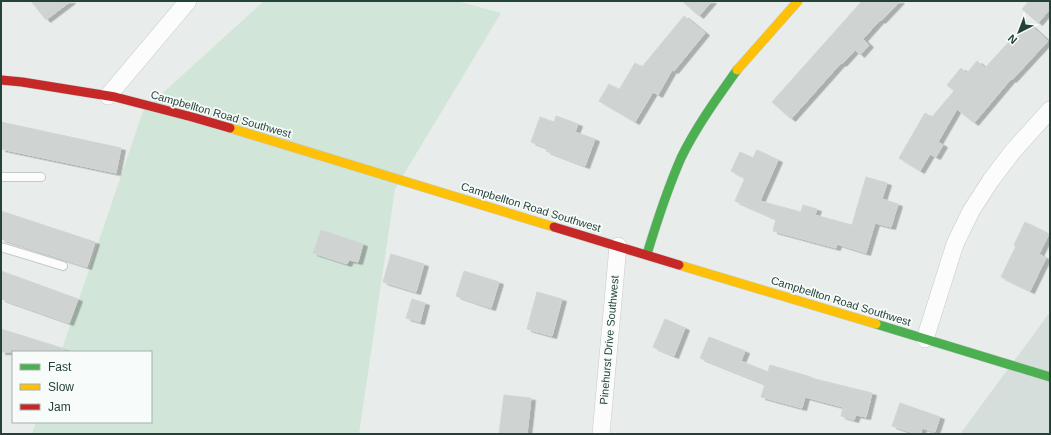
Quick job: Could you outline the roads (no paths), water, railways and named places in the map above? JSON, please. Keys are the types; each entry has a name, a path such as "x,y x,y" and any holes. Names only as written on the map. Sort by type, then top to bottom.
{"main road":[{"path":"647,254 662,204 676,170 708,111 737,69 798,1"},
{"name":"Campbellton Road Southwest","path":"1,80 108,96 192,117 1050,377"}],"street":[{"path":"108,96 188,1"},
{"path":"925,339 955,244 972,211 990,180 1013,151 1050,110"},
{"name":"Pinehurst Drive Southwest","path":"601,434 618,246"}],"lane":[{"path":"1,177 41,177"},
{"path":"1,247 63,266"}]}
